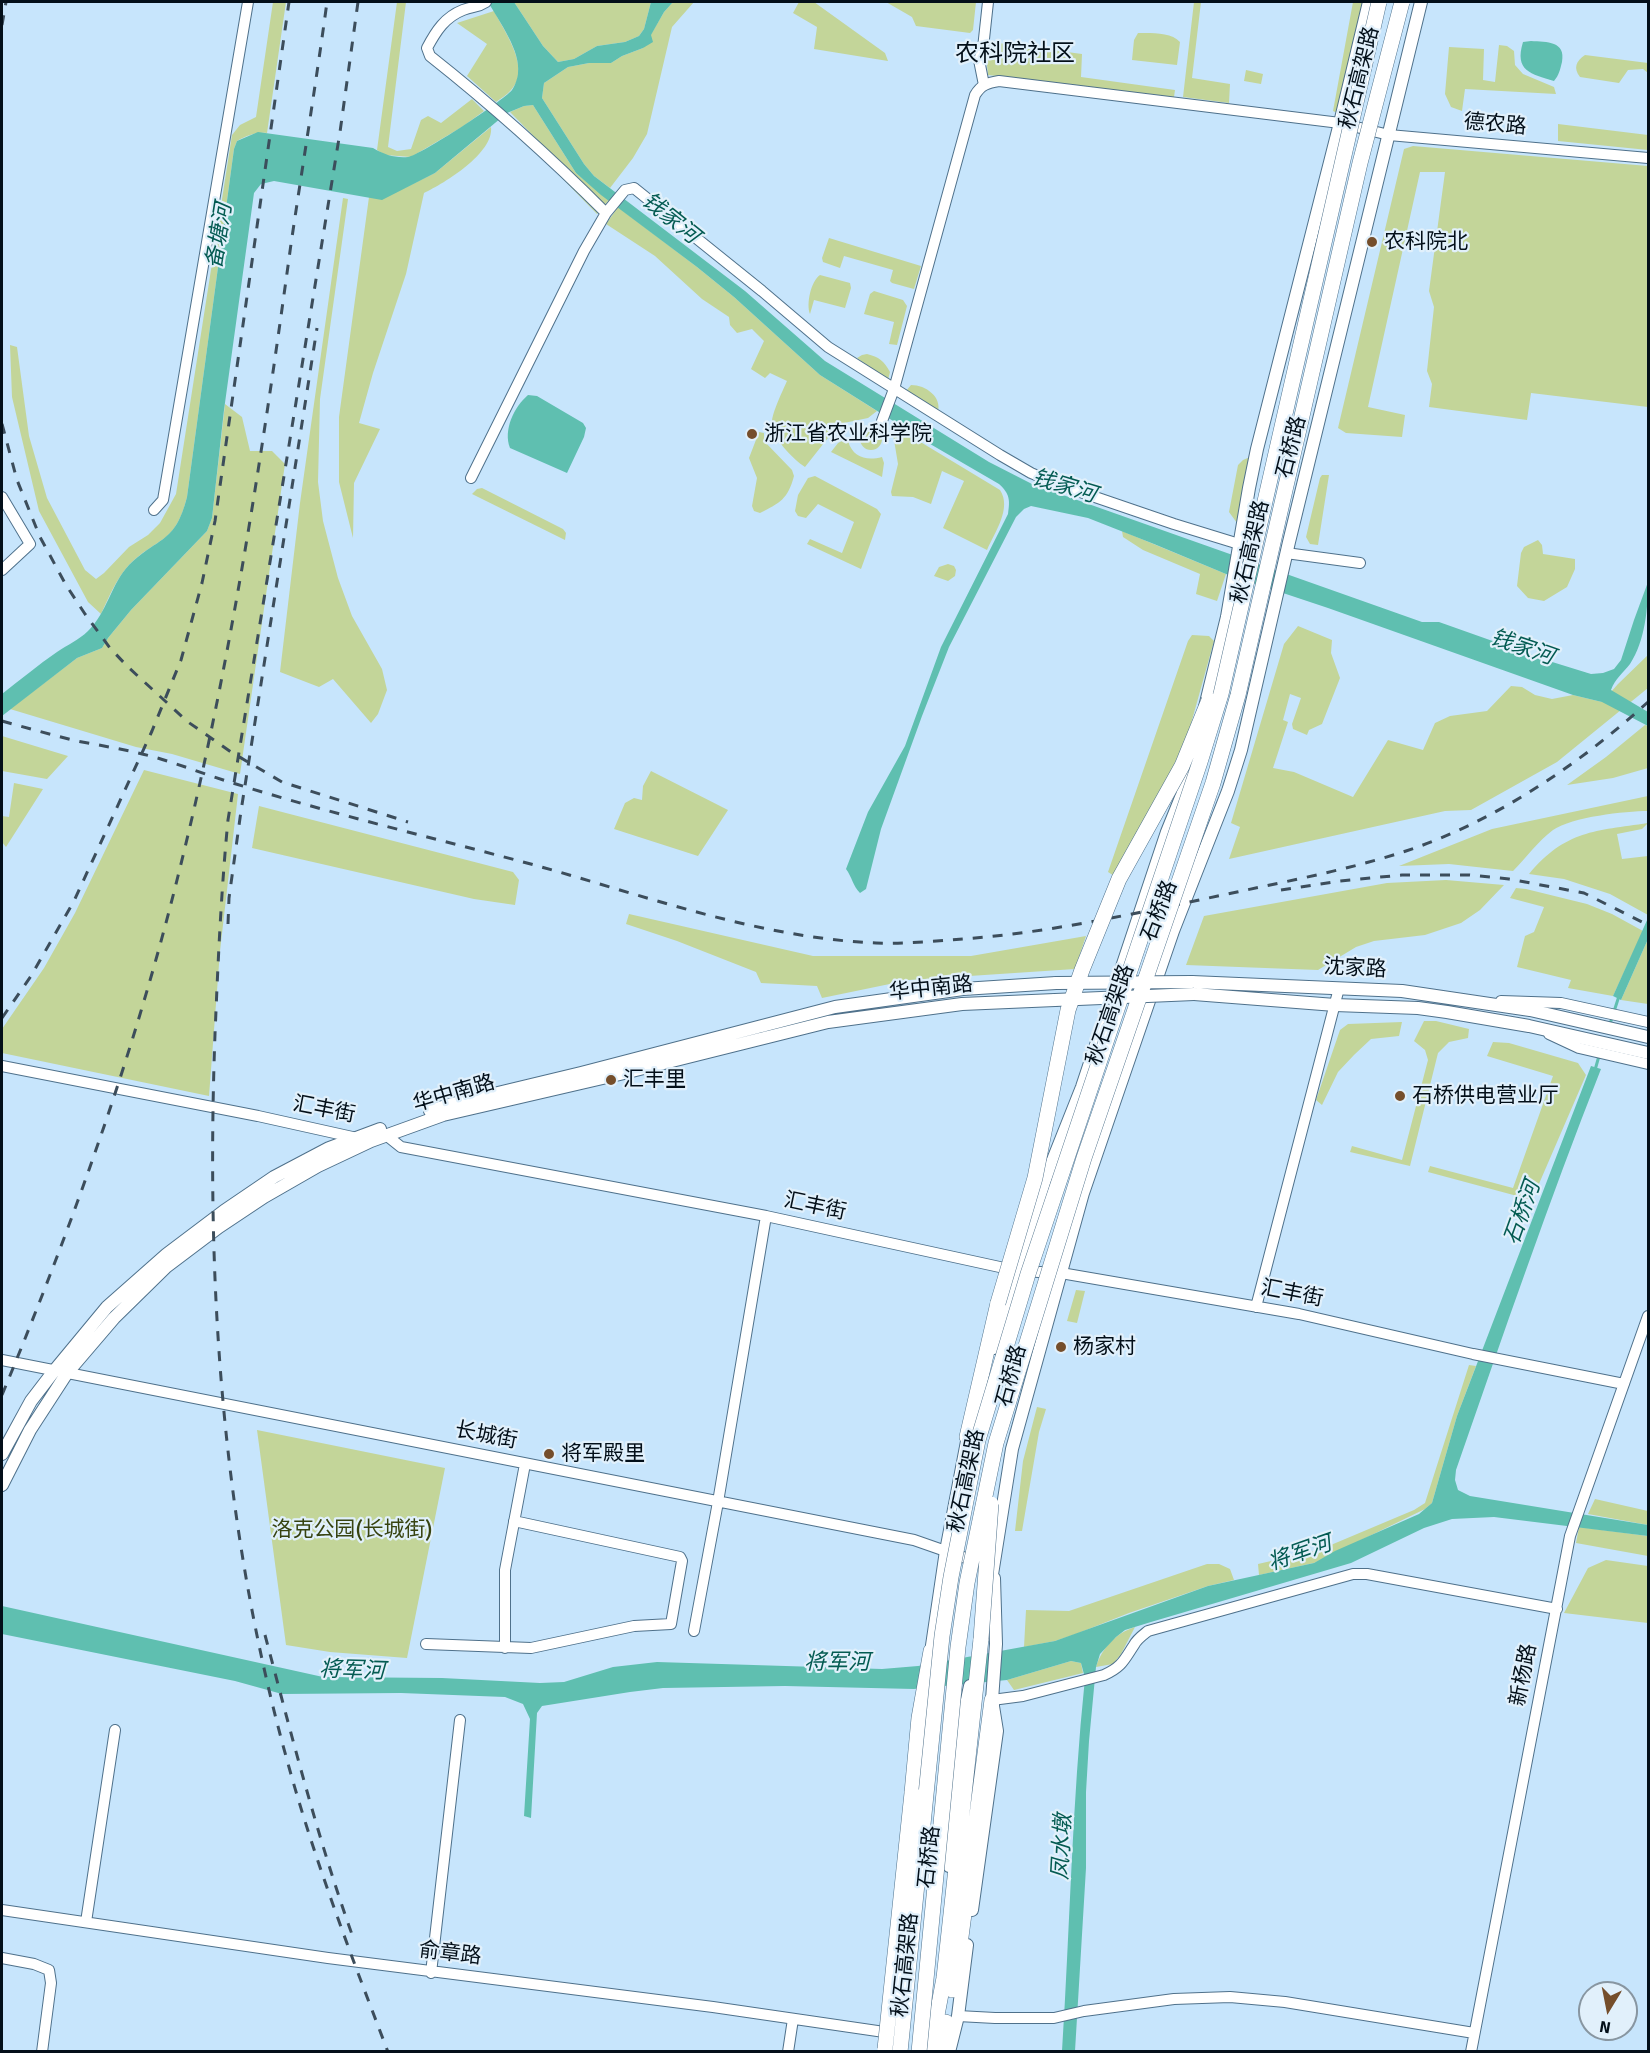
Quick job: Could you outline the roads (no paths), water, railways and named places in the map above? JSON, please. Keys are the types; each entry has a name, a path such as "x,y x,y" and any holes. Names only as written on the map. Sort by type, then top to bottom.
{"highway":[{"name":"秋石高架路","path":"900,2052 942,1636 951,1577 978,1440 1028,1274 1221,694 1380,2"},
{"name":"秋石高架路","path":"919,2052 958,1647 967,1583 996,1443 1084,1158 1213,783 1235,706 1360,163 1402,2"},
{"path":"967,1437 998,1303 1035,1178 1068,1010 1119,879 1193,744 1240,613"},
{"path":"929,2052 947,1956 981,1639 996,1443"},
{"path":"884,2052 912,1793 930,1655"},
{"path":"940,2052 959,1952 991,1698"}],"main road":[{"name":"石桥路","path":"930,1655 967,1437 1045,1180 1082,1087 1167,832 1182,795 1195,750 1227,617 1257,449 1369,2"},
{"name":"石桥路","path":"929,2052 965,1708 994,1568 1012,1449 1083,1193 1169,942 1238,760 1285,557 1421,2"},
{"name":"沈家路","path":"1056,983 1193,988 1339,988 1402,991 1476,1000 1530,1010 1648,1037"},
{"name":"华中南路","path":"2,1454 31,1401 107,1308 166,1254 224,1211 274,1177 329,1148 452,1104 835,1007 963,989 1056,983"},
{"name":"沈家路","path":"1193,988 1335,1005 1418,1008 1529,1026 1602,1048 1648,1053"},
{"name":"华中南路","path":"2,1485 30,1430 67,1373 114,1318 166,1268 264,1197 318,1166 386,1135 466,1110 828,1022 962,1004 1055,1000 1193,988"},
{"path":"950,2052 958,2016 997,1731 991,1698 996,1644 994,1568"},
{"name":"石桥路","path":"892,2052 925,1697"}],"street":[{"path":"154,510 163,500 248,2"},
{"path":"882,421 894,389 975,95 984,85 979,60 983,48 988,2"},
{"path":"482,4 464,10 440,24 427,48 430,56 485,99 554,161 606,213"},
{"name":"德农路","path":"984,85 999,81 1340,123 1389,135 1648,158"},
{"path":"471,478 584,251 606,213 625,190 634,188 828,347 1031,473 1239,547"},
{"path":"2,497 30,544 2,570"},
{"path":"1285,557 1360,563"},
{"path":"1257,1307 1339,988"},
{"path":"1476,1000 1561,1003 1648,1022"},
{"path":"1602,1048 1648,1064"},
{"name":"汇丰街","path":"2,1066 356,1138 386,1135 400,1147 766,1216 1018,1271 1060,1273 1299,1314 1473,1354 1624,1384"},
{"path":"694,1631 766,1216"},
{"name":"新杨路","path":"1471,2052 1572,1529 1648,1316"},
{"name":"长城街","path":"2,1360 914,1540 994,1568"},
{"path":"505,1648 505,1570 525,1464"},
{"path":"426,1644 531,1648 634,1626 671,1624 682,1561 680,1557 514,1521"},
{"path":"991,1698 1023,1696 1104,1675 1126,1660 1135,1642 1148,1631 1353,1574 1367,1574 1557,1610"},
{"path":"431,1972 460,1720"},
{"path":"86,1922 116,1730"},
{"name":"俞章路","path":"2,1910 431,1972 895,2033"},
{"path":"2,1958 34,1964 49,1971 51,1983 42,2052"},
{"path":"958,2016 1054,2018 1174,1999 1230,1997 1285,2002 1474,2033"},
{"path":"788,2052 793,2019"}],"waterway":[{"name":"石桥河","path":"1610,1024 1619,996"},
{"name":"石桥河","path":"1595,1070 1599,1056"}],"railway":[{"path":"2,25 6,2"},
{"path":"2,1018 31,976 74,901 152,731 181,660 202,583 215,521 289,2"},
{"path":"2,1395 53,1268 100,1139 161,942 197,798 243,562 327,2"},
{"path":"358,2 340,132 228,820 215,1034 213,1217 216,1309 233,1491 247,1581 265,1671 287,1760 309,1834 388,2052"},
{"path":"228,924 229,898 241,811 317,328"},
{"path":"2,424 17,480 40,537 85,614 110,648 128,667 188,722 231,752 282,782 408,822"},
{"path":"2,721 77,741 154,757 311,806 538,866 747,925 833,940 898,943 998,936 1101,920 1322,874 1406,851 1471,824 1535,789 1594,747 1648,702"},
{"path":"1281,890 1402,875 1469,875 1509,879 1584,893 1648,925"},
{"path":"265,1635 317,1826 354,1940"}],"place":[{"name":"农科院北","path":"1372,242"},
{"name":"浙江省农业科学院","path":"752,434"},
{"name":"汇丰里","path":"611,1080"},
{"name":"石桥供电营业厅","path":"1400,1096"},
{"name":"杨家村","path":"1061,1347"},
{"name":"将军殿里","path":"549,1454"}],"district":[{"name":"农科院社区","path":"1015,55"}],"water label":[{"name":"钱家河","path":"670,219"},
{"name":"备塘河","path":"220,236"},
{"name":"钱家河","path":"1064,487"},
{"name":"钱家河","path":"1522,648"},
{"name":"将军河","path":"1300,1554"},
{"name":"将军河","path":"837,1663"},
{"name":"将军河","path":"352,1671"},
{"name":"凤水墩","path":"1063,1847"}],"park label":[{"name":"洛克公园(长城街)","path":"352,1530"}]}
